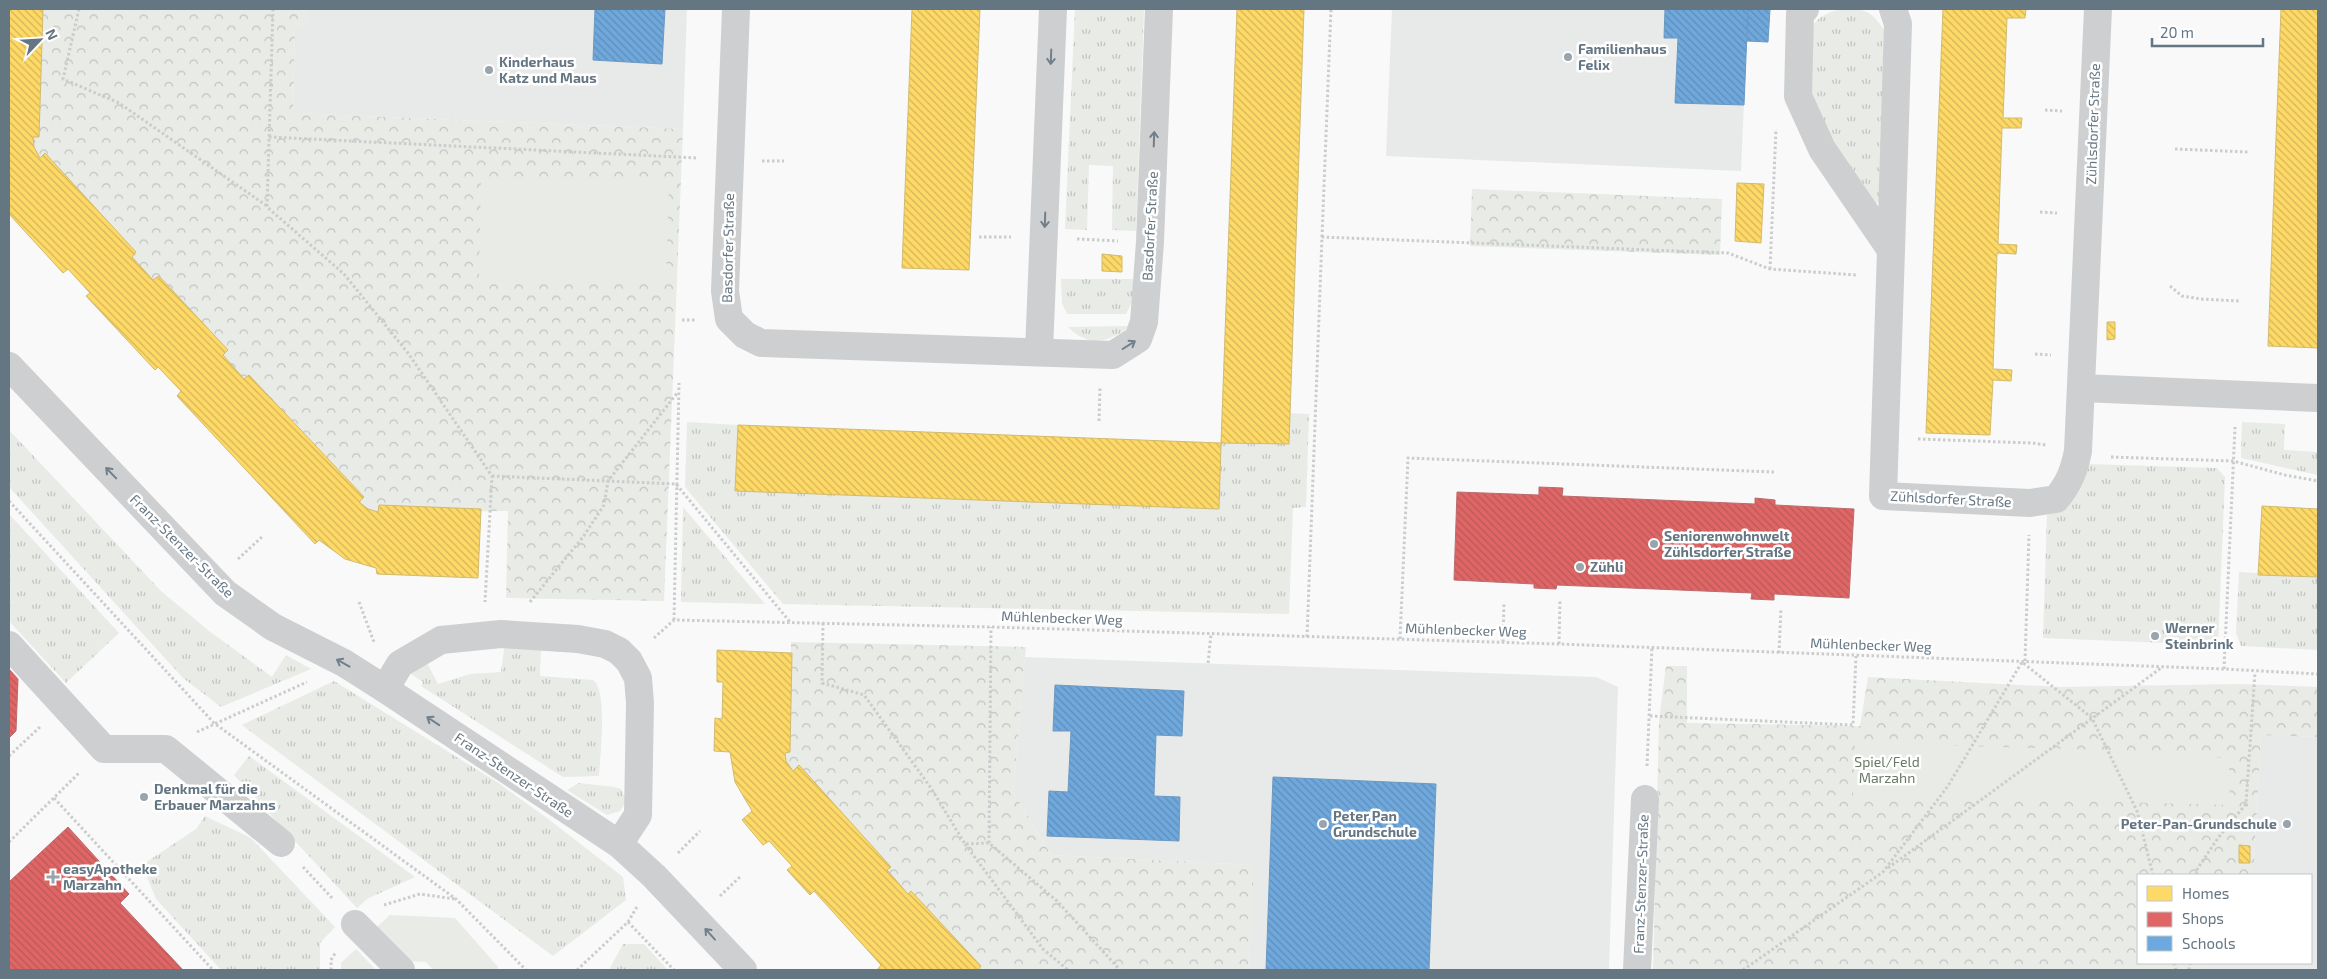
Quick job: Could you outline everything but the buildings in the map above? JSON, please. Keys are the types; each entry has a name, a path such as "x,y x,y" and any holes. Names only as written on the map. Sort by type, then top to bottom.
{"street":[{"name":"Basdorfer Straße","path":"736,9 726,291 729,319 744,335 761,343 1040,351 1113,355 1138,340 1144,322 1150,242 1159,9"},
{"path":"1040,351 1053,9"},
{"path":"1805,9 1800,14 1798,96 1822,149 1892,263"},
{"name":"Zühlsdorfer Straße","path":"1894,9 1898,24 1892,263 1883,496 2030,503 2056,499 2067,487 2074,472 2078,451 2098,9"},
{"name":"Franz-Stenzer-Straße","path":"9,366 225,593 273,627 344,663 384,688 619,844 654,876 743,970"},
{"path":"2082,388 2318,398"},
{"path":"384,688 400,664 441,640 501,634 578,639 605,644 619,651 629,661 638,678 639,686 638,815 619,844"},
{"path":"9,644 104,749 166,749 281,842"},
{"name":"Franz-Stenzer-Straße","path":"1637,970 1645,798"},
{"path":"355,924 401,970"}],"path":[{"path":"79,9 63,79 119,103 267,207 344,274 408,353 492,476 485,605"},
{"path":"267,207 273,9"},
{"path":"1307,637 1331,9"},
{"path":"1770,269 1776,126"},
{"path":"269,137 688,157"},
{"path":"2175,149 2248,152"},
{"path":"980,237 1150,242"},
{"path":"1322,237 1728,253 1770,269 1892,263"},
{"path":"2170,286 2182,296 2241,301"},
{"path":"629,661 674,620 679,384"},
{"path":"526,607 583,537 604,505 608,481 678,392"},
{"path":"2224,669 2234,422"},
{"path":"1885,438 2032,442 2106,457 2233,461 2285,475 2318,481"},
{"path":"1400,639 1408,458 1774,472"},
{"path":"492,476 676,484 791,622"},
{"path":"9,501 214,723 456,899 526,970"},
{"path":"1883,872 1948,786 2023,662 2030,503"},
{"path":"1559,644 1560,599"},
{"path":"1503,642 1504,602"},
{"path":"1779,653 1782,608"},
{"name":"Mühlenbecker Weg","path":"674,620 991,626 1503,642 2318,674"},
{"path":"823,623 822,683 864,695 931,788 965,844 1043,949 1068,970"},
{"path":"989,843 991,626"},
{"path":"1208,663 1211,634"},
{"path":"1645,798 1652,647"},
{"path":"1650,716 1852,725 1856,656"},
{"path":"2023,662 2092,718 2137,811 2153,874"},
{"path":"1743,970 1883,872 2162,668"},
{"path":"2196,874 2196,871 2218,838 2246,804 2255,672"},
{"path":"214,723 301,685"},
{"path":"9,756 64,705"},
{"path":"9,842 104,749"},
{"path":"54,798 214,970"},
{"path":"965,844 989,843 1057,901 1120,970"},
{"path":"307,871 335,902"},
{"path":"577,970 628,922 654,876"},
{"path":"628,922 674,970"}],"shaded area":[{"name":"Kinderhaus Katz und Maus","path":"307,9 687,9 683,129 293,113 295,27 306,23"},
{"name":"Familienhaus Felix","path":"1392,9 1748,9 1741,171 1386,156"},
{"name":"Peter Pan Grundschule","path":"1025,657 1596,677 1618,687 1609,970 1249,970 1253,865 1051,855 1013,792"},
{"name":"Peter-Pan-Grundschule","path":"2261,734 2318,737 2318,970 2203,970 2206,964 2312,964 2312,874 2248,874 2254,863"}],"green space":[{"path":"43,9 307,9 306,23 295,27 293,113 683,129 664,601 506,598 508,511 378,512 368,509 359,502 364,497 249,375 244,379 223,355 228,350 159,276 153,280 132,257 136,252 45,153 40,158 34,147 33,137 39,136"},
{"path":"1075,9 1144,9 1136,231 1112,230 1113,166 1089,165 1087,230 1065,229"},
{"path":"1840,9 1855,9 1866,12 1875,18 1884,30 1880,201 1875,204 1818,120 1809,92 1812,27 1824,15"},
{"path":"481,178 669,182 666,283 479,278"},
{"path":"1472,189 1722,199 1720,255 1470,246"},
{"path":"1061,279 1133,279 1134,298 1126,314 1067,314 1062,303"},
{"path":"1130,326 1114,336 1099,341 1084,338 1068,327"},
{"path":"1290,413 1309,414 1306,507 1293,508 1289,614 783,604 685,487 687,422 738,425 735,491 1218,509 1221,443 1289,444"},
{"path":"2242,422 2285,424 2284,450 2318,452 2318,475 2241,458"},
{"path":"9,430 161,591 209,631 272,677 286,655 311,669 221,707 183,678 9,487"},
{"path":"2087,464 2217,468 2225,477 2218,645 2043,638 2047,515 2064,506 2076,496 2083,483"},
{"path":"683,507 765,604 681,602"},
{"path":"9,514 119,633 66,683 9,621"},
{"path":"2239,572 2318,577 2318,650 2241,646 2236,633"},
{"path":"505,642 541,645 540,676 593,680 598,686 602,710 599,776 563,777 421,686 423,682 411,674 426,661 438,684 470,674 501,672"},
{"path":"791,642 1026,647 1013,792 1051,855 1254,865 1249,970 978,970 980,966 911,891 908,894 887,870 891,867 799,766 793,771 786,761 785,753 790,752"},
{"path":"1666,666 1687,666 1687,723 1860,726 1868,677 2060,687 2239,684 2318,687 2318,737 2261,735 2254,863 2248,874 2137,874 2137,964 2206,964 2203,970 1653,970 1659,721"},
{"path":"334,681 497,782 551,821 623,877 626,900 553,956 242,725"},
{"name":"Spiel/Feld Marzahn","path":"1855,743 2105,750 2229,758 2230,805 1853,795"},
{"path":"249,756 415,877 367,899 357,908 234,775"},
{"path":"579,783 621,789 626,802 620,811 607,815 567,790"},
{"path":"205,816 251,838 335,927 320,943 320,970 221,970 156,899 142,865 196,829"},
{"path":"390,915 455,918 498,967 498,970 433,970 426,962 408,961 376,928"},
{"path":"623,944 644,944 668,970 609,970"},
{"path":"356,949 376,970 341,970 341,963"}],"place":[{"name":"Familienhaus Felix","path":"1568,57"},
{"name":"Kinderhaus Katz und Maus","path":"489,70"},
{"name":"Seniorenwohnwelt Zühlsdorfer Straße","path":"1654,544"},
{"name":"Zühli","path":"1580,567"},
{"name":"Werner Steinbrink","path":"2155,636"},
{"name":"Denkmal für die Erbauer Marzahns","path":"144,797"},
{"name":"Peter Pan Grundschule","path":"1323,824"},
{"name":"Peter-Pan-Grundschule","path":"2287,824"},
{"name":"easyApotheke Marzahn","path":"53,877"}]}
